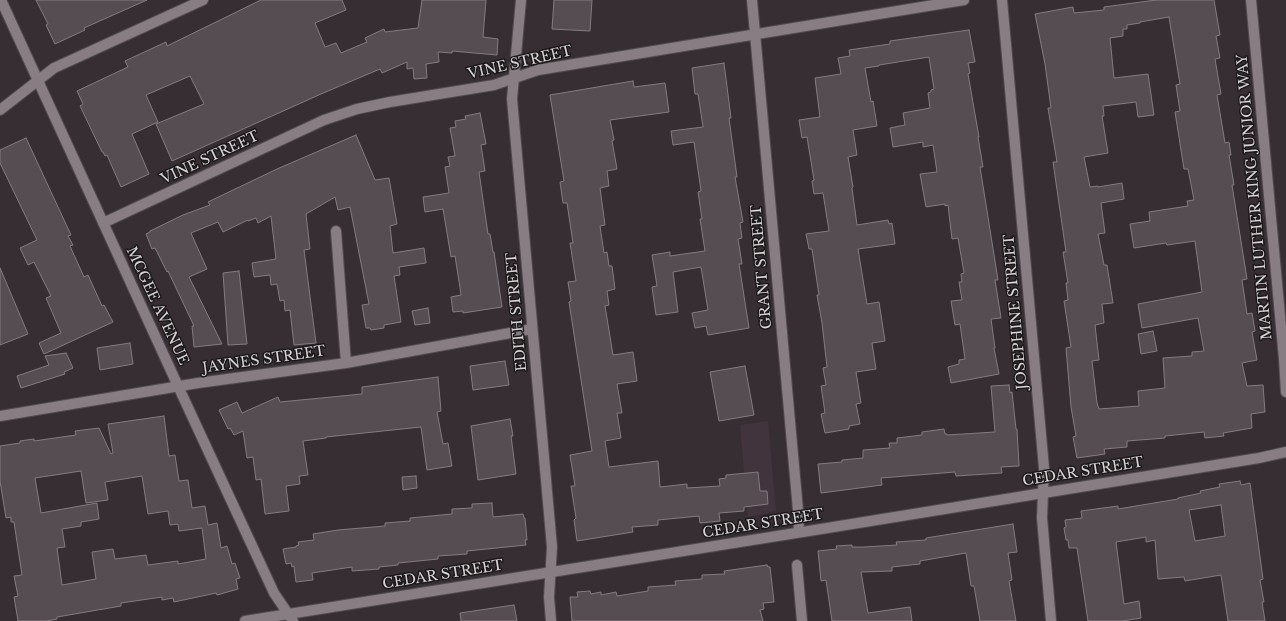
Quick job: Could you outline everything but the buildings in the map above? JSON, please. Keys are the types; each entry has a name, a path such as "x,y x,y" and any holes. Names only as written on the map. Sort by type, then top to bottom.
{"street":[{"name":"MCGEE AVENUE","path":"1,0 274,593 291,617"},
{"path":"0,110 54,68 204,0"},
{"name":"EDITH STREET","path":"521,0 512,99 552,547 549,597 551,621"},
{"name":"GRANT STREET","path":"752,0 799,532"},
{"name":"VINE STREET","path":"103,223 324,120 357,109 390,102 494,85 538,70 964,0"},
{"name":"JOSEPHINE STREET","path":"1002,0 1044,468 1042,518 1051,621"},
{"name":"MARTIN LUTHER KING JUNIOR WAY","path":"1252,0 1286,392"},
{"path":"336,231 346,363"},
{"name":"JAYNES STREET","path":"0,416 178,386 346,363 532,329"},
{"name":"CEDAR STREET","path":"245,621 291,617 551,572 1259,458 1286,452"},
{"path":"797,565 802,621"}],"shaded area":[{"path":"768,421 776,511 748,517 740,425"}]}
